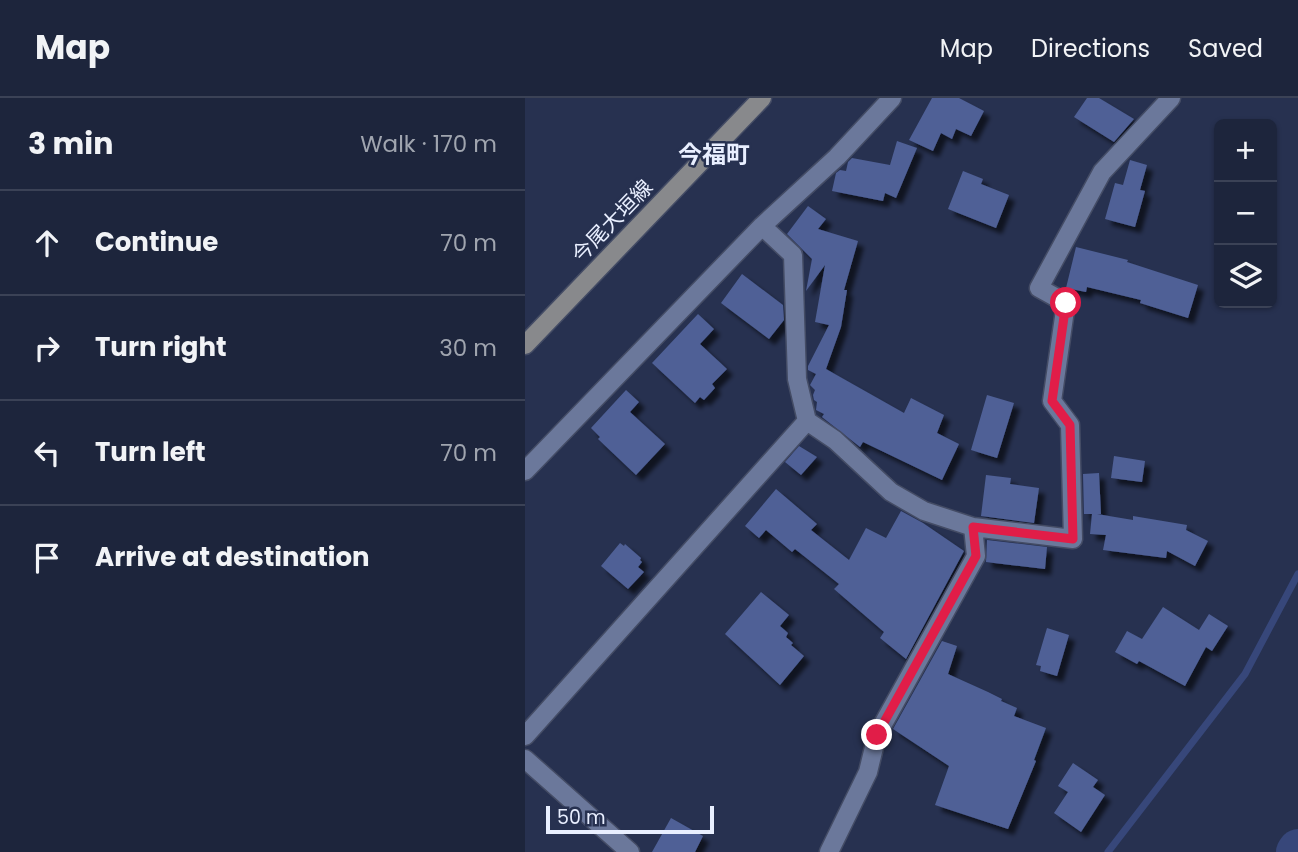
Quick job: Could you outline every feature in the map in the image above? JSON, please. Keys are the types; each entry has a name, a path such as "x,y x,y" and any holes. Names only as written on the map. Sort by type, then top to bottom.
{"main road":[{"name":"今尾大垣線","path":"525,345 762,98"}],"street":[{"path":"525,471 762,226 837,157 892,98"},
{"path":"762,226 793,255 797,379 807,421 835,440 891,492 924,511 973,527 1073,539 1070,425 1052,401 1066,303 1039,288 1102,172 1171,98"},
{"path":"525,736 807,421"},
{"path":"829,852 868,772 877,735 976,556 973,527"},
{"path":"525,759 630,852"}],"building":[{"path":"932,98 959,98 984,111 971,136 956,129 952,139 941,133 933,151 909,140"},
{"path":"1087,98 1099,98 1134,119 1114,142 1074,117"},
{"path":"897,141 917,148 896,198 885,193 883,201 832,191 836,173 840,170 846,171 852,158 890,165"},
{"path":"1130,160 1147,165 1140,190 1145,191 1135,227 1105,219 1115,183 1123,185"},
{"path":"963,171 983,179 981,184 1009,195 996,228 948,209"},
{"path":"808,206 826,219 818,229 858,241 844,290 847,290 841,327 826,369 904,413 911,398 944,415 937,433 959,444 942,480 863,442 860,447 816,410 817,402 813,395 815,390 810,385 816,374 808,370 808,366 829,325 815,322 825,265 806,291 812,259 787,234"},
{"path":"1076,247 1128,260 1127,262 1198,285 1188,318 1140,303 1141,300 1087,287 1086,292 1066,288"},
{"path":"742,274 783,305 784,320 769,339 721,303"},
{"path":"698,314 714,329 700,344 727,369 712,384 715,388 704,400 700,397 695,403 652,363"},
{"path":"626,390 639,402 630,412 665,444 636,475 598,439 600,437 591,428"},
{"path":"987,395 1014,403 997,458 971,450"},
{"path":"799,446 817,457 801,475 785,462"},
{"path":"1114,456 1145,461 1142,482 1111,478"},
{"path":"1099,473 1101,514 1097,514 1133,520 1133,516 1187,525 1186,530 1208,541 1195,566 1167,551 1166,558 1103,550 1106,535 1090,534 1092,514 1084,514 1083,474"},
{"path":"986,475 1011,478 1010,484 1039,488 1034,523 981,516"},
{"path":"776,489 817,524 811,530 849,560 866,528 886,538 901,511 964,551 906,659 880,638 884,632 834,589 839,584 795,549 792,552 766,530 759,538 745,526"},
{"path":"987,540 1047,547 1045,569 986,562"},
{"path":"620,543 641,558 642,562 638,567 644,572 628,589 601,566"},
{"path":"761,592 789,615 780,626 788,633 786,637 793,643 791,645 804,656 780,685 725,634"},
{"path":"1163,607 1199,630 1209,614 1228,626 1212,651 1206,647 1185,686 1139,661 1137,664 1115,652 1127,631 1142,639"},
{"path":"1047,628 1069,635 1057,676 1040,671 1041,666 1036,665"},
{"path":"942,641 957,646 948,674 1017,708 1014,716 1046,728 1034,760 1036,761 1008,829 935,805 949,766 893,729"},
{"path":"1073,763 1098,780 1093,787 1105,795 1081,832 1054,813 1068,792 1058,786"},
{"path":"671,818 703,836 695,852 652,852"}],"waterway":[{"path":"1108,852 1245,674 1298,574"}],"district":[{"name":"今福町","path":"714,154"}],"route":[{"path":"877,735 976,556 973,527 1073,539 1070,425 1052,401 1066,303"}]}
